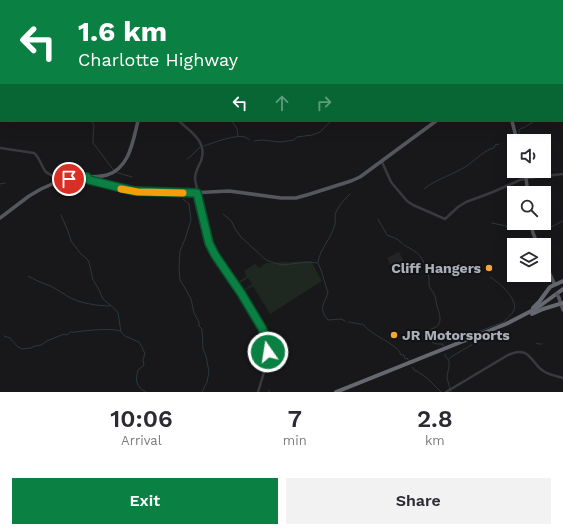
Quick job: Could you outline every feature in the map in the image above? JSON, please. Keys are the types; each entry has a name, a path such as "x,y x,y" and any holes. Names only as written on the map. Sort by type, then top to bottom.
{"highway":[{"path":"525,316 536,306 552,284 561,282"},
{"path":"342,392 494,332 548,303 563,290"},
{"path":"336,392 543,309 561,306"}],"main road":[{"path":"88,179 105,176 120,168 125,162 138,122"},
{"path":"0,218 35,192 47,186 60,181 80,178 138,192 197,193 229,191 274,198 296,198 354,180 382,162 435,122"},
{"path":"512,122 515,134"},
{"path":"99,176 100,183"},
{"path":"526,178 527,186"},
{"path":"551,280 561,306"}],"street":[{"path":"180,122 198,138 202,147 202,158 196,170 195,176 197,193 209,243 245,300 265,336 268,347 268,356 258,392"},
{"path":"0,148 34,153 38,157 46,172 56,176 60,181"},
{"path":"382,162 391,182 407,201 445,219 466,202 526,178"},
{"path":"551,175 563,174"},
{"path":"446,392 507,355 516,352 529,356 544,372 563,378"}],"shaded area":[{"path":"399,252 406,266 394,272 387,258"},
{"path":"311,261 322,281 270,314 253,286 241,293 252,284 248,278 236,286 235,284 247,276 244,271 255,264 259,268 266,263"}],"waterway":[{"path":"92,122 94,126 93,143 115,172 132,177"},
{"path":"233,122 237,129 238,136"},
{"path":"254,141 263,140 280,142 294,140 297,137 312,135 320,132 330,122"},
{"path":"519,134 519,130 521,128 524,128 532,122"},
{"path":"204,146 224,139 241,136 250,140"},
{"path":"424,189 434,182 463,168 484,152 499,144"},
{"path":"187,159 200,147"},
{"path":"0,184 5,183"},
{"path":"318,262 321,252 333,229 336,212 350,194"},
{"path":"183,199 189,204 191,220 180,251 180,280 191,299 194,313 199,322 199,326 202,329 203,349 209,372 207,382 202,392"},
{"path":"223,214 232,222 241,237 266,260 283,265 307,262 318,263"},
{"path":"61,215 71,241 89,262 93,280 103,299 118,313 121,332 125,336 139,342 145,353 143,360 144,365 138,370 137,383 140,388 146,392"},
{"path":"378,219 387,235 397,239 403,244"},
{"path":"551,227 563,221"},
{"path":"492,223 507,226"},
{"path":"404,245 420,256 426,267 429,285 435,296 440,316 438,325 431,329 429,334 430,340 437,344 443,344 443,346"},
{"path":"318,263 328,293 323,306 323,312 328,320 341,319 345,321"},
{"path":"28,276 53,287 77,301 94,305 110,306"},
{"path":"474,334 504,322 514,310 511,296 503,287 490,277"},
{"path":"348,322 363,324 399,351 401,355 404,355 405,359 407,358 409,361"},
{"path":"4,336 10,338 18,347 23,349 41,345 64,334 67,335 70,332 102,330 120,331"},
{"path":"449,359 474,343"},
{"path":"536,343 542,344"},
{"path":"445,354 449,361 447,378 451,392"},
{"path":"412,367 415,371 428,379 441,392"}],"slow traffic":[{"path":"121,189 138,192 183,193"}],"place":[{"name":"Cliff Hangers","path":"489,268"},
{"name":"JR Motorsports","path":"394,335"}],"route":[{"path":"69,179 87,177 89,180 134,191 197,193 209,243 215,255 241,293 262,328 268,347 268,352"}]}
